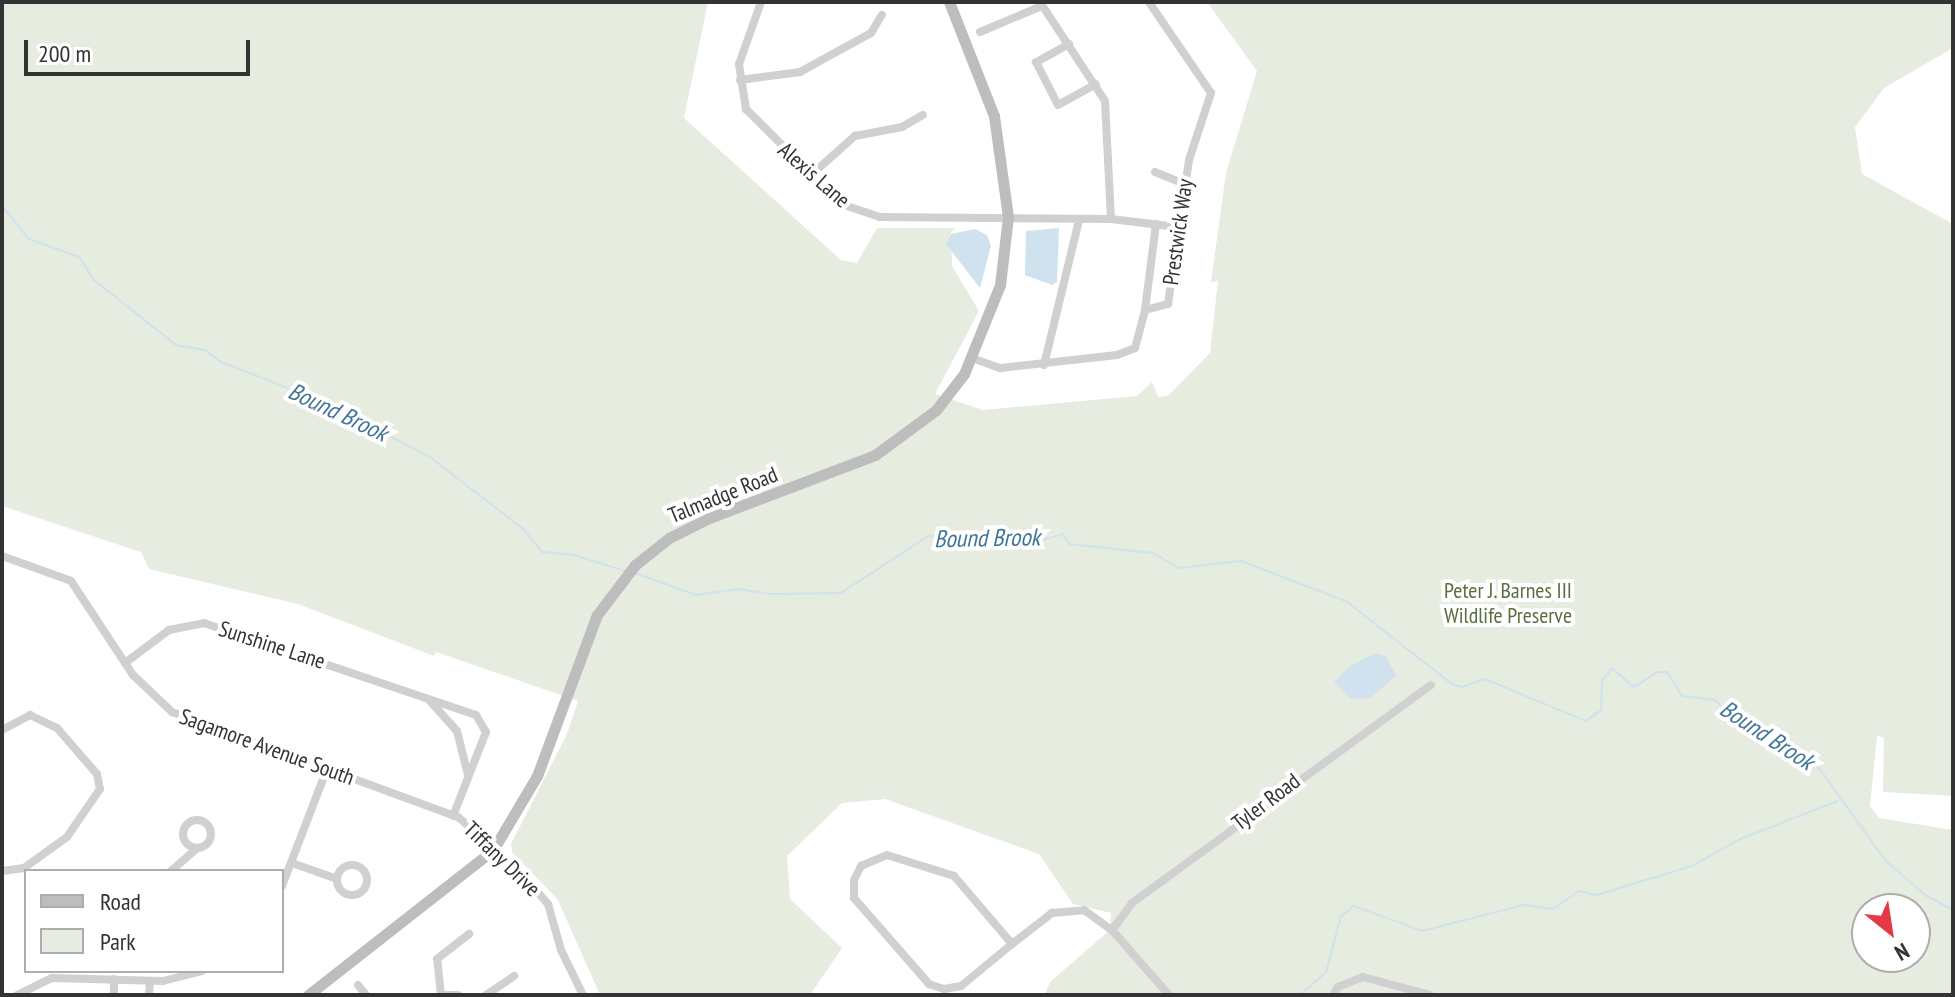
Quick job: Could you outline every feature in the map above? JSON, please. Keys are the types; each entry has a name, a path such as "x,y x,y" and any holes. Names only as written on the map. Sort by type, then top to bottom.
{"street":[{"name":"Alexis Lane","path":"761,2 743,45 740,80 755,121 841,204 860,214 1111,219 1177,227"},
{"name":"Talmadge Road","path":"308,995 493,850 537,776 580,654 605,601 635,565 686,528 875,455 936,410 972,358 1000,285 1008,217 994,116 949,2"},
{"name":"Prestwick Way","path":"972,358 1000,368 1044,365 1135,348 1145,310 1168,304 1184,184 1211,93 1149,2"},
{"path":"980,32 1041,4 1096,84 1109,117 1111,219"},
{"path":"740,80 800,72 871,33 882,15"},
{"path":"1069,44 1036,62 1058,105 1096,84"},
{"path":"811,175 855,136 902,127 923,115"},
{"path":"1155,172 1184,184"},
{"path":"1044,365 1079,220"},
{"path":"1145,310 1156,224"},
{"path":"2,568 4,557"},
{"name":"Sagamore Avenue South","path":"4,557 71,581 125,663 172,712 453,816"},
{"name":"Sunshine Lane","path":"125,663 169,630 204,623 426,698 484,722 486,732 453,816"},
{"name":"Tyler Road","path":"1112,930 1132,903 1431,685"},
{"name":"Sunshine Lane","path":"426,698 457,731 468,777"},
{"path":"2,730 30,715 57,728 97,774 100,789 67,837 24,868 2,871"},
{"path":"284,881 327,769"},
{"name":"Tiffany Drive","path":"453,816 516,867 548,904 561,950 583,995"},
{"path":"173,869 197,848"},
{"path":"1012,944 961,882 941,870 887,855 861,866 854,880 858,907 921,979 936,988 952,989 970,981 1012,944 1064,908 1084,910 1112,930 1169,995"},
{"path":"292,863 337,879"},
{"path":"458,995 442,995 437,959 469,934"},
{"path":"17,995 52,978 108,976 150,982 193,973"},
{"path":"108,976 114,995"},
{"path":"486,995 514,976"},
{"path":"1333,995 1338,987 1363,977 1430,995"},
{"path":"149,995 150,982"},
{"path":"358,985 366,995"}],"green space":[{"name":"Peter J. Barnes III Wildlife Preserve","path":"2,2 708,2 684,118 841,260 857,263 877,228 956,228 951,232 952,266 979,311 935,394 983,410 1137,396 1152,382 1158,397 1168,396 1210,353 1218,281 1211,282 1226,173 1257,71 1207,2 1953,2 1953,48 1884,88 1855,127 1862,174 1953,224 1953,796 1883,792 1884,738 1877,735 1870,806 1879,818 1953,830 1953,995 1045,995 1050,982 1110,930 1111,913 1073,904 1039,854 885,799 842,803 787,856 790,899 842,948 810,995 600,995 558,900 512,852 511,844 567,734 578,701 436,652 434,656 298,604 149,569 141,552 2,506"}],"water":[{"path":"1059,228 1057,282 1052,285 1025,275 1026,231"},
{"path":"975,229 987,235 991,246 980,288 946,244 951,234"},
{"path":"1376,653 1386,656 1396,676 1370,698 1351,699 1334,682 1350,666"}],"waterway":[{"name":"Bound Brook","path":"2,206 29,239 79,257 94,280 176,345 205,350 219,361 321,401 430,457 523,529 542,552 574,555 625,571"},
{"name":"Bound Brook","path":"635,573 696,595 738,589 770,594 841,593 928,536 1039,541 1063,534 1069,544 1153,553 1179,568 1241,561 1346,601 1452,684 1462,687 1485,679 1586,721 1601,710 1602,681 1612,668 1634,687 1657,672 1667,672 1682,696 1715,700 1731,716 1763,728 1819,768 1885,860 1925,895 1953,910"},
{"path":"1300,995 1326,972 1341,916 1354,906 1422,931 1524,905 1553,909 1579,891 1597,895 1692,866 1740,839 1838,801"}]}
